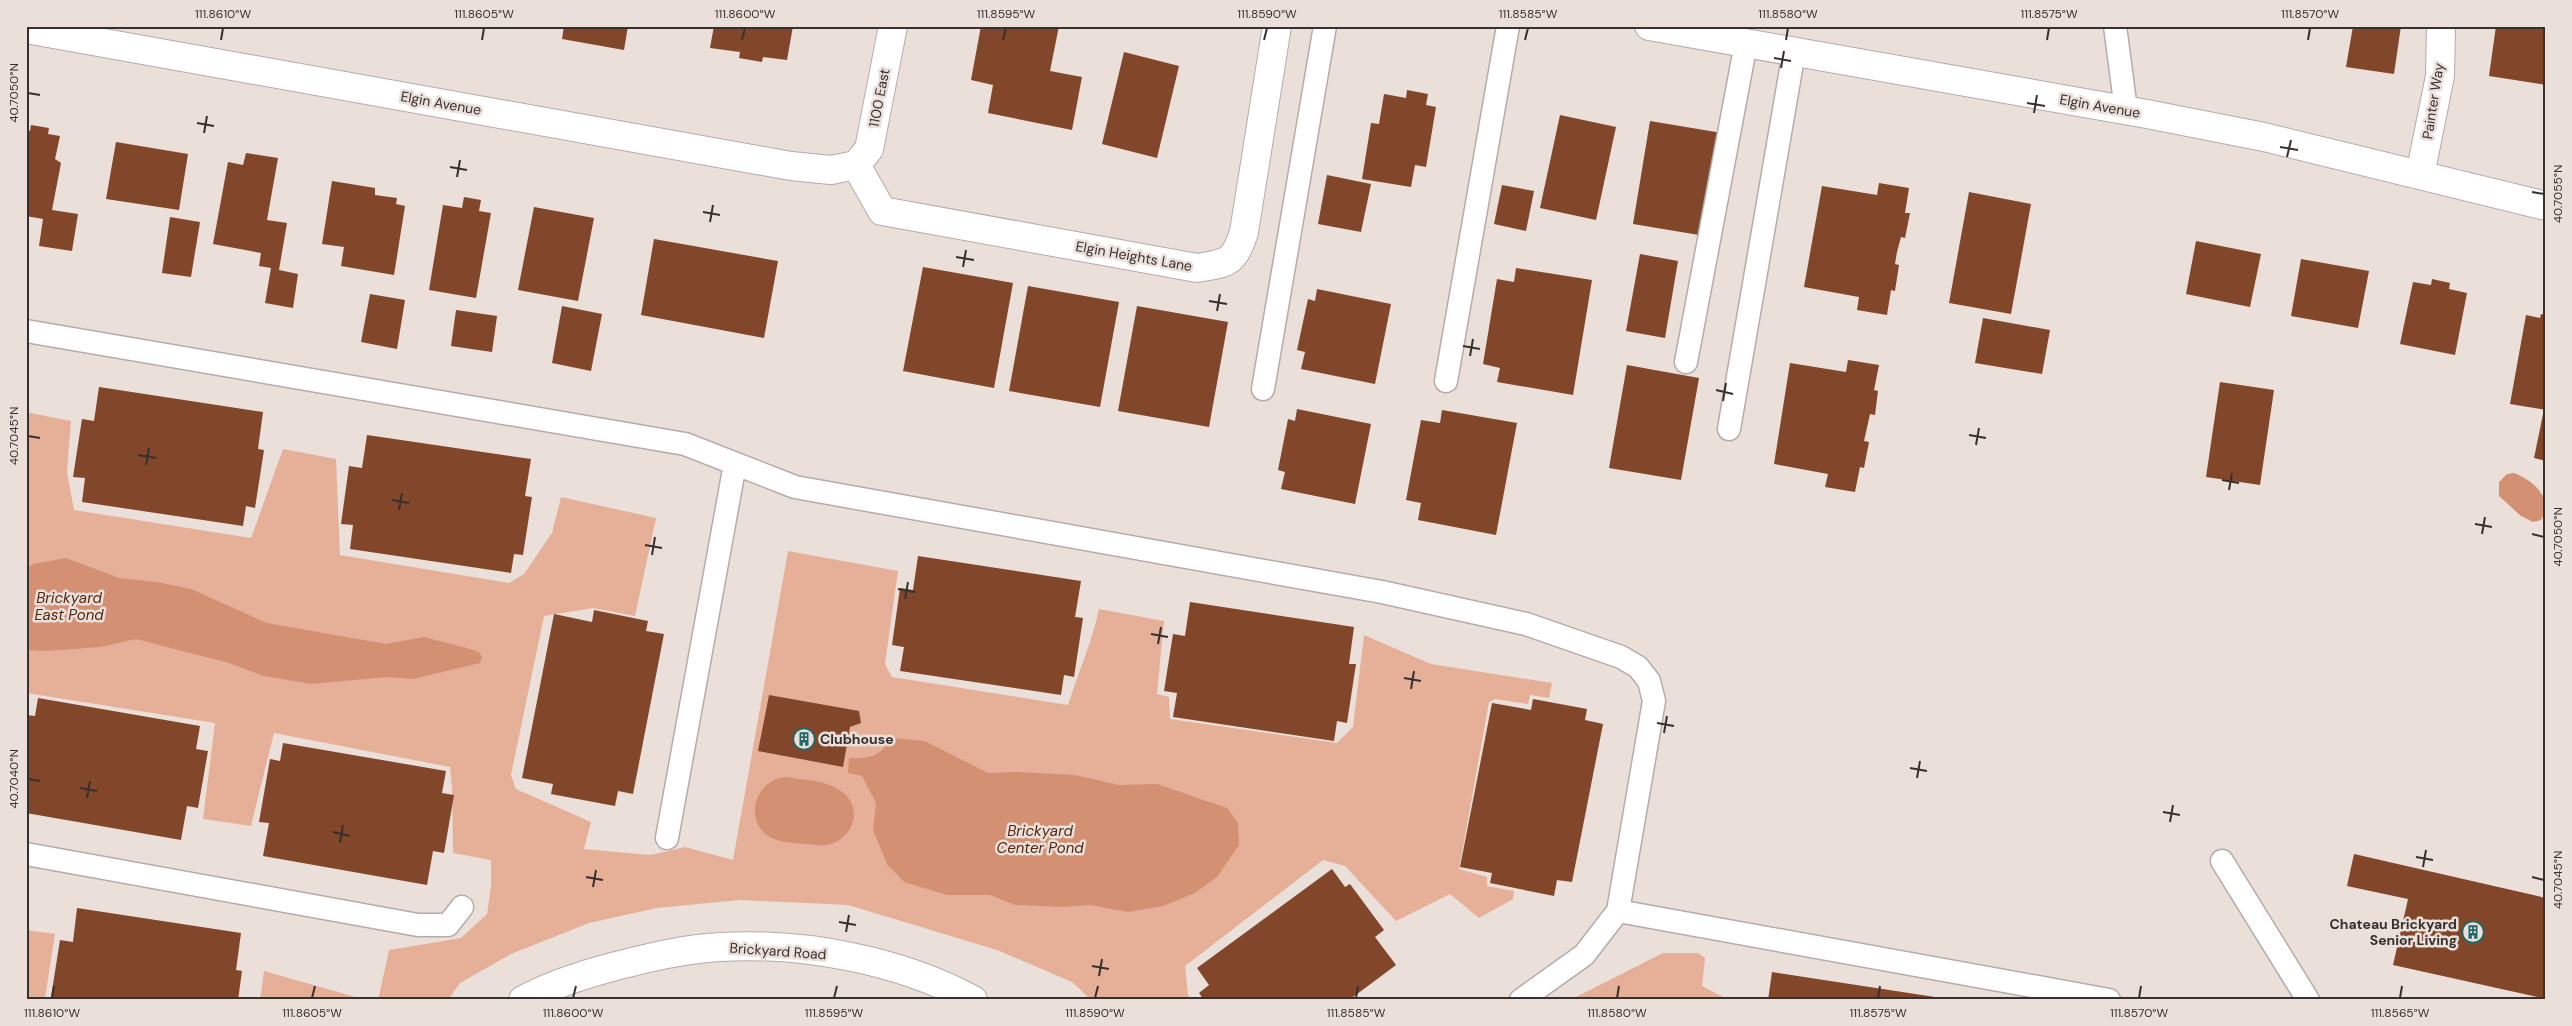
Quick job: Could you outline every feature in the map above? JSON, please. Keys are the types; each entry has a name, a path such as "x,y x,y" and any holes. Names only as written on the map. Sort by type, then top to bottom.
{"street":[{"name":"1100 East","path":"856,165 869,149 893,26"},
{"name":"Elgin Heights Lane","path":"856,165 882,211 1197,268 1222,264 1237,253 1244,232 1277,26"},
{"name":"Elgin Avenue","path":"1649,26 2126,110 2264,138 2420,174 2546,206"},
{"name":"Painter Way","path":"2420,174 2440,76 2441,26"},
{"name":"Elgin Avenue","path":"26,29 791,166 831,170 856,165"},
{"name":"Brickyard Road","path":"523,1000 582,975 658,955 720,947 782,948 855,957 913,974 973,1000"}],"lane":[{"path":"1263,389 1325,26"},
{"path":"1446,381 1508,26"},
{"path":"2115,26 2126,110"},
{"path":"1686,362 1746,43"},
{"path":"1729,429 1794,52"},
{"path":"26,331 685,444 795,487 1382,592 1526,624 1621,657 1638,667 1649,681 1654,701 1618,911 1584,955 1521,1000"},
{"path":"667,838 735,464"},
{"path":"26,854 418,925 448,925 462,907"},
{"path":"2222,861 2308,1000"},
{"path":"1618,911 2109,1000"}],"shaded area":[{"path":"26,412 71,421 67,472 74,510 251,538 283,449 336,459 340,555 509,583 524,574 552,533 561,497 656,518 635,616 593,608 544,616 511,775 516,789 591,822 584,849 651,855 685,847 733,860 788,551 898,571 885,664 892,677 1068,705 1089,645 1099,609 1164,621 1157,694 1169,697 1170,719 1337,743 1353,727 1364,635 1431,664 1552,683 1549,698 1530,695 1528,704 1495,699 1489,702 1459,869 1487,877 1487,886 1514,891 1513,899 1479,918 1450,894 1396,921 1345,866 1323,860 1185,966 1188,995 1192,1000 1091,1000 1072,982 997,950 848,905 739,900 657,908 589,923 511,954 460,983 448,1000 378,1000 389,950 461,938 487,914 491,887 491,860 453,853 450,767 274,733 251,826 203,819 215,723 26,693"},
{"path":"26,930 55,934 45,998 47,1000 26,1000"},
{"path":"1663,953 1698,953 1705,958 1702,986 1729,1000 1570,1000"},
{"path":"264,971 366,1000 260,1000"}],"water":[{"path":"2514,473 2528,480 2540,491 2545,505 2545,512 2541,520 2533,522 2521,516 2499,496 2499,482 2507,474"},
{"name":"Brickyard East Pond","path":"66,558 119,578 157,582 191,589 267,623 386,644 424,637 474,650 480,653 482,658 480,663 413,679 387,677 312,684 263,676 229,663 136,639 101,647 47,651 26,650 26,569 33,564"},
{"name":"Brickyard Center Pond","path":"892,738 925,741 988,773 1017,772 1075,775 1119,785 1157,784 1227,808 1238,823 1239,845 1217,877 1195,893 1163,906 1128,912 1089,905 1064,907 1015,905 990,895 947,895 904,882 887,864 873,830 876,803 862,776 848,773 849,758 869,757 879,753"},
{"path":"786,777 826,784 838,789 848,797 853,806 854,816 846,834 838,841 828,845 816,845 779,841 764,833 758,824 755,814 759,794 775,780"}],"building":[{"path":"564,26 628,26 624,50 562,39"},
{"path":"714,26 793,26 787,60 763,57 762,62 739,58 740,52 710,48"},
{"path":"981,26 1059,26 1050,71 1082,77 1072,130 988,113 993,85 971,80"},
{"path":"2353,26 2401,26 2394,74 2346,67"},
{"path":"2496,26 2546,26 2546,85 2489,76"},
{"path":"1124,52 1179,66 1157,158 1102,144"},
{"path":"1407,90 1428,94 1426,105 1436,107 1426,167 1415,165 1411,187 1362,179 1371,123 1379,124 1384,94 1406,98"},
{"path":"1560,115 1616,127 1596,220 1540,208"},
{"path":"1650,121 1722,133 1705,236 1633,224"},
{"path":"31,125 49,128 48,134 60,136 55,159 61,163 52,210 78,214 72,251 39,246 43,219 26,216 26,130 30,131"},
{"path":"116,142 188,154 179,210 106,199"},
{"path":"246,153 278,158 267,220 287,223 279,270 298,274 293,308 265,303 271,268 259,266 261,253 213,244 228,162 243,165"},
{"path":"1327,175 1371,184 1361,232 1318,224"},
{"path":"332,181 375,188 375,195 397,198 396,204 405,206 394,275 341,266 344,247 322,244"},
{"path":"1879,183 1909,188 1905,213 1910,213 1905,238 1901,237 1897,252 1895,264 1899,265 1895,291 1891,290 1887,315 1857,310 1859,297 1804,287 1822,186 1877,195"},
{"path":"1502,185 1534,191 1526,231 1494,224"},
{"path":"1969,192 2031,204 2011,314 1949,303"},
{"path":"464,197 481,200 479,211 491,213 476,298 429,290 443,205 462,208"},
{"path":"534,207 594,218 578,301 518,290"},
{"path":"170,217 200,222 191,277 162,273"},
{"path":"654,239 778,261 764,338 641,315"},
{"path":"2196,241 2261,254 2250,307 2186,294"},
{"path":"1640,254 1678,261 1665,338 1626,331"},
{"path":"2301,259 2369,271 2358,328 2291,316"},
{"path":"923,267 1013,283 994,388 903,371"},
{"path":"1516,268 1592,280 1573,395 1497,382 1500,368 1483,364 1497,279 1514,282"},
{"path":"2432,279 2450,283 2449,289 2467,293 2455,355 2400,344 2413,282 2431,285"},
{"path":"1028,286 1119,302 1100,407 1009,391"},
{"path":"1317,289 1391,304 1375,384 1301,369 1305,352 1297,350 1308,299 1315,301"},
{"path":"370,294 405,300 397,349 361,342"},
{"path":"562,306 602,314 591,371 552,363"},
{"path":"1137,306 1228,322 1209,427 1118,411"},
{"path":"456,310 497,316 492,352 451,346"},
{"path":"2541,314 2546,315 2546,410 2510,404 2526,315 2540,318"},
{"path":"1983,318 2050,330 2042,374 1975,363"},
{"path":"1848,360 1879,365 1874,390 1878,391 1875,415 1870,414 1864,441 1869,442 1864,468 1860,467 1855,492 1825,487 1828,474 1774,464 1790,363 1846,372"},
{"path":"1627,365 1699,378 1681,480 1609,468"},
{"path":"2220,382 2274,390 2260,485 2206,477"},
{"path":"99,387 263,412 258,449 264,450 255,508 246,506 243,526 82,502 85,478 73,477 82,419 94,421"},
{"path":"1297,409 1371,424 1355,504 1281,489 1285,472 1278,470 1288,419 1295,421"},
{"path":"1442,410 1517,423 1496,535 1418,520 1421,503 1406,500 1421,420 1440,423"},
{"path":"2543,414 2546,415 2546,461 2534,458"},
{"path":"367,435 531,459 525,496 532,497 523,555 514,554 511,573 350,549 353,525 341,524 349,466 362,468"},
{"path":"918,556 1081,581 1075,617 1083,618 1074,677 1064,675 1061,695 900,671 904,647 892,645 900,588 913,590"},
{"path":"1190,602 1354,627 1349,664 1356,664 1347,723 1337,721 1334,741 1173,717 1177,693 1164,691 1173,634 1185,636"},
{"path":"594,610 648,621 646,631 664,634 633,794 618,791 615,806 551,794 553,784 522,778 554,614 592,622"},
{"name":"Clubhouse","path":"769,695 859,711 861,723 850,727 843,767 758,751"},
{"path":"38,698 200,726 196,749 208,751 198,808 187,806 181,840 26,813 26,715 35,716"},
{"path":"1533,699 1587,709 1585,720 1603,724 1572,882 1557,880 1554,896 1490,883 1492,873 1460,867 1492,703 1531,710"},
{"path":"283,743 446,771 442,793 454,795 444,853 433,851 427,885 263,856 269,823 259,822 270,759 280,761"},
{"name":"Chateau Brickyard Senior Living","path":"2354,854 2546,898 2546,999 2393,965 2408,899 2347,886"},
{"path":"1332,869 1345,887 1350,884 1384,930 1375,937 1396,965 1349,1000 1204,1000 1199,993 1209,985 1197,968"},
{"path":"77,908 241,933 236,970 242,971 238,1000 63,1000 51,997 60,940 73,942"},
{"path":"1772,972 1935,997 1935,1000 1768,1000"}],"place":[{"name":"Clubhouse","path":"804,739"},
{"name":"Chateau Brickyard Senior Living","path":"2473,932"}]}
